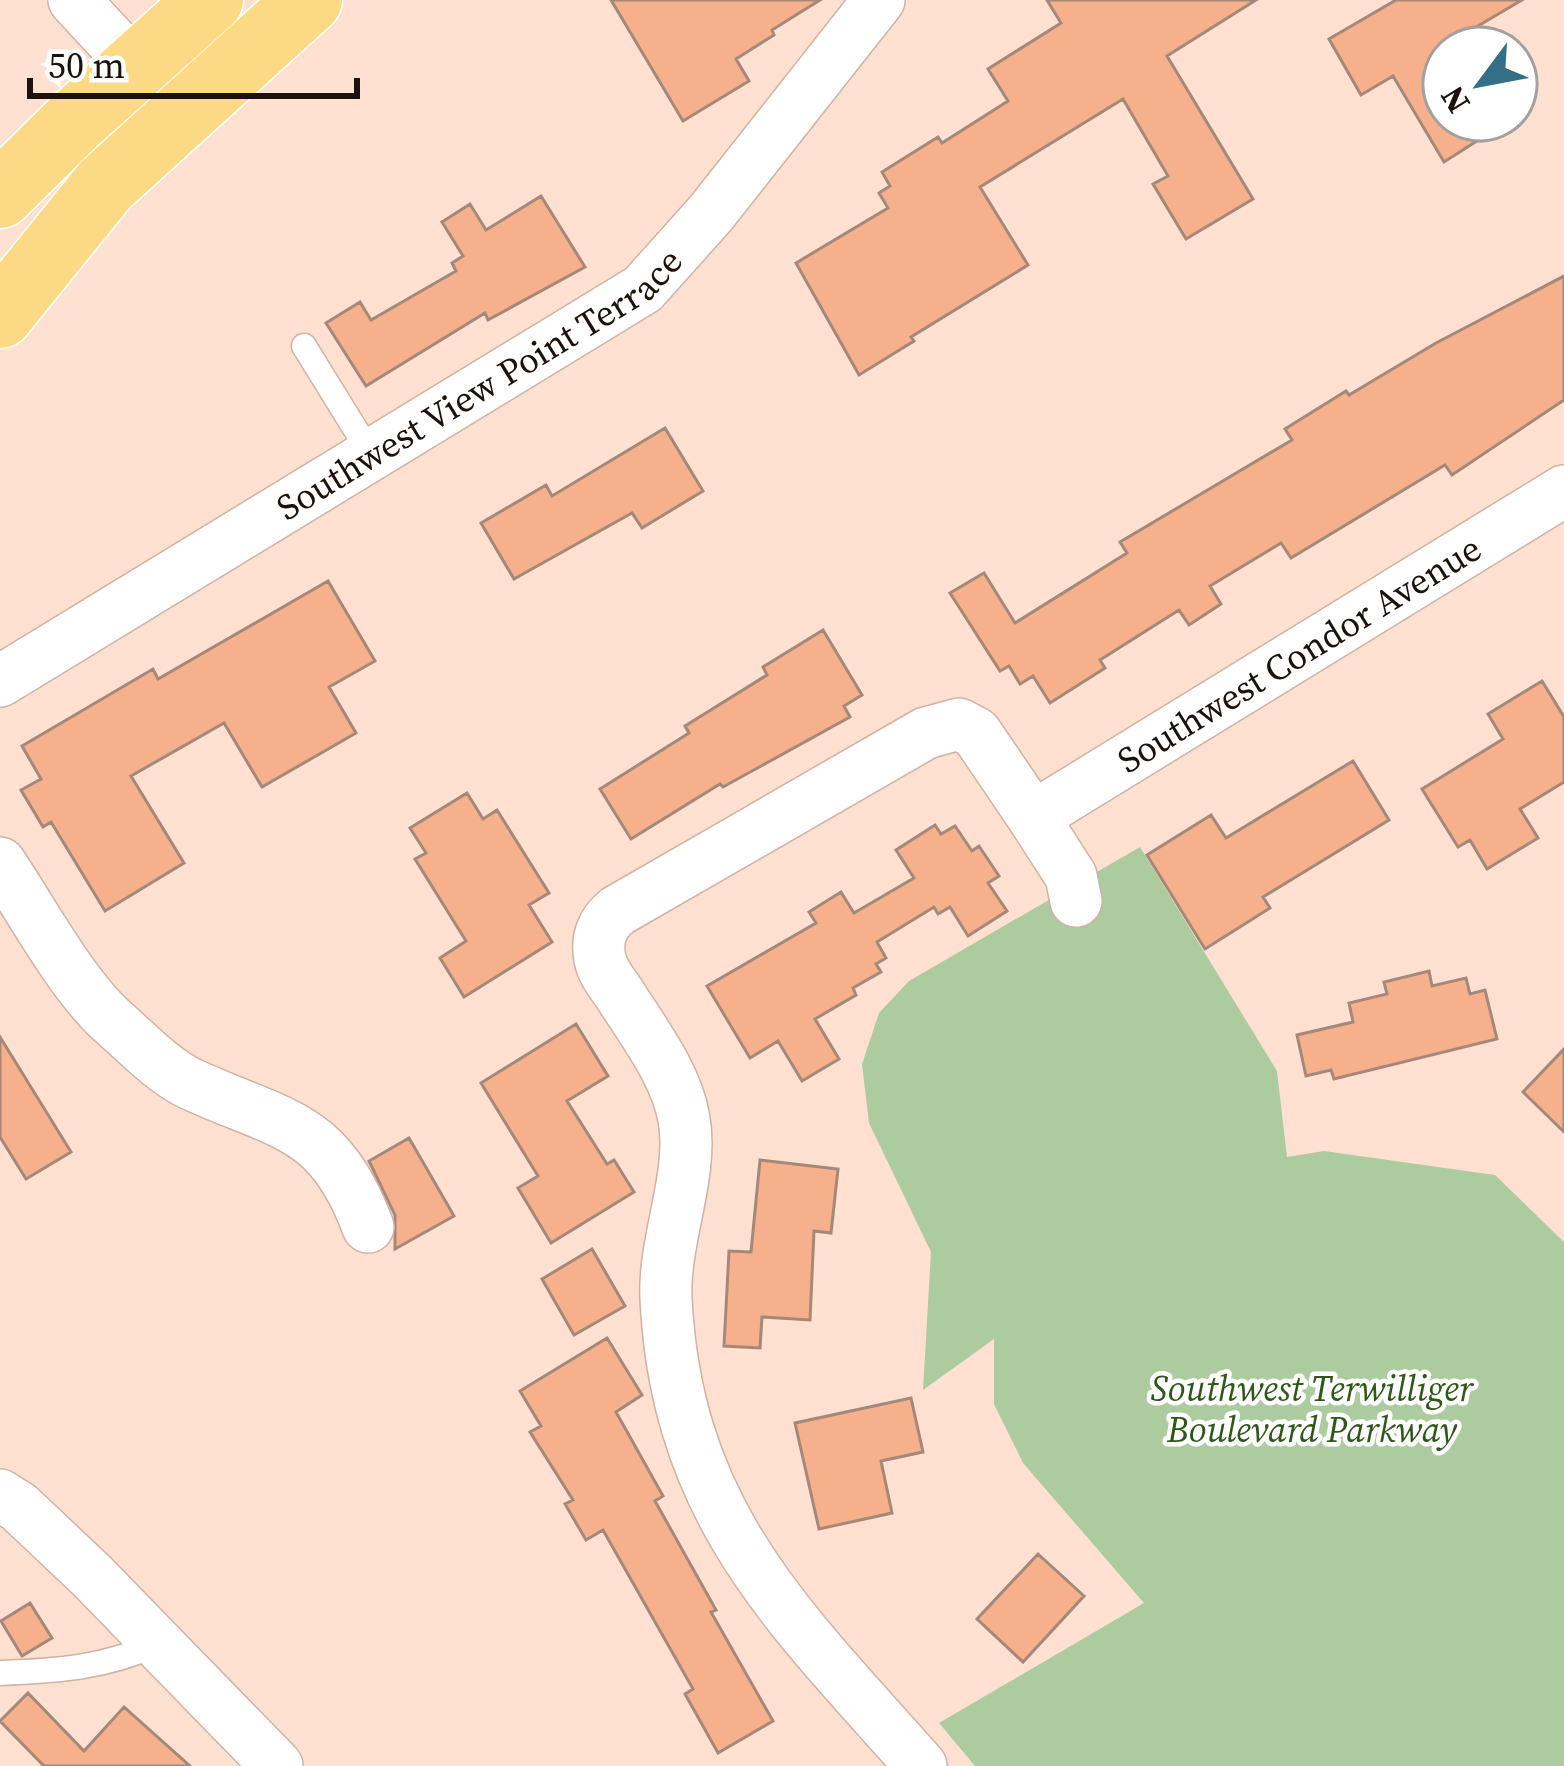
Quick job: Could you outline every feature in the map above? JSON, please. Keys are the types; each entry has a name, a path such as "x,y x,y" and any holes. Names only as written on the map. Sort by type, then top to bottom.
{"main road":[{"path":"0,196 210,0"},
{"path":"0,315 105,185 309,0"}],"street":[{"path":"74,0 135,66"},
{"name":"Southwest View Point Terrace","path":"0,681 643,289 711,213 879,0"},
{"name":"Southwest Condor Avenue","path":"1033,817 1564,491"},
{"path":"920,1766 779,1606 750,1565 714,1498 677,1388 666,1294 685,1120 666,1070 605,973 599,948 605,920 617,911 926,733 959,724 976,734 1033,817 1071,876 1076,901"},
{"path":"0,863 108,1017 186,1082 270,1114 311,1137 335,1161 355,1192 368,1227"},
{"path":"0,1495 20,1507 277,1766"}],"lane":[{"path":"304,346 372,456"},
{"path":"0,1673 95,1666 123,1660 156,1644"}],"green space":[{"name":"Southwest Terwilliger Boulevard Parkway","path":"1140,847 1277,1071 1287,1157 1324,1151 1495,1175 1564,1242 1564,1766 975,1766 939,1723 1144,1603 1023,1463 994,1404 994,1339 923,1390 931,1252 869,1123 862,1064 879,1013 909,981"}],"building":[{"path":"611,0 820,0 736,59 749,81 683,121"},
{"path":"1047,0 1256,0 1167,56 1253,199 1186,239 1153,184 1168,176 1123,99 980,187 1028,265 859,375 796,263 888,208 879,193 890,186 882,172 938,137 942,143 1008,101 988,69 1061,23"},
{"path":"1396,0 1522,0 1481,24 1420,24 1420,122 1393,76 1361,95 1329,39"},
{"path":"1433,144 1472,144 1444,162"},
{"path":"541,196 585,267 488,320 485,313 366,386 326,323 360,302 371,320 456,271 452,263 463,256 442,222 470,204 486,230"},
{"path":"1564,276 1564,400 1452,475 1445,465 1291,558 1281,543 1210,586 1221,604 1189,625 1179,610 1100,660 1105,668 1050,703 1033,676 1020,684 1009,666 1000,671 950,593 984,573 1015,623 1127,553 1120,542 1292,440 1285,429 1346,391 1349,395"},
{"path":"665,428 703,491 642,528 632,513 514,579 481,523 546,485 552,496"},
{"path":"328,581 375,661 329,687 356,733 262,787 224,723 131,776 184,863 105,911 51,822 43,827 21,790 41,779 22,746 153,669 158,679"},
{"path":"823,630 862,695 844,706 850,717 723,787 720,784 631,839 600,789 689,733 685,726 767,675 763,667"},
{"path":"1542,681 1564,717 1564,782 1520,809 1538,838 1487,869 1470,840 1458,847 1422,789 1503,739 1488,714"},
{"path":"1353,761 1389,820 1263,897 1270,908 1205,949 1147,855 1211,815 1226,838"},
{"path":"467,793 483,819 497,810 549,893 529,905 552,942 464,997 440,958 466,941 415,859 426,853 410,828"},
{"path":"935,825 941,834 955,826 972,851 979,846 999,876 988,883 1007,911 968,936 950,907 938,914 934,907 877,942 886,958 876,964 881,972 853,988 856,995 815,1019 839,1059 802,1081 778,1041 750,1058 707,986 816,923 809,912 841,892 854,913 914,878 896,850"},
{"path":"1429,971 1432,986 1466,978 1470,994 1485,990 1497,1039 1334,1079 1331,1070 1306,1076 1297,1035 1353,1022 1349,1003 1387,994 1384,982"},
{"path":"576,1024 608,1076 567,1101 607,1164 614,1160 634,1192 551,1243 518,1188 538,1176 481,1083"},
{"path":"0,1037 71,1152 26,1179 0,1137"},
{"path":"1564,1049 1564,1132 1523,1092"},
{"path":"409,1138 454,1216 395,1249 395,1215 369,1161"},
{"path":"760,1160 838,1169 831,1233 814,1231 810,1320 762,1317 760,1348 724,1346 729,1251 751,1252"},
{"path":"592,1249 625,1306 574,1335 542,1279"},
{"path":"607,1338 642,1395 616,1412 663,1496 655,1501 716,1610 711,1612 773,1721 718,1753 685,1694 693,1689 603,1530 586,1540 565,1504 573,1500 530,1432 541,1426 520,1391"},
{"path":"911,1398 923,1452 881,1461 892,1513 819,1529 795,1423"},
{"path":"1038,1554 1084,1596 1023,1662 977,1619"},
{"path":"30,1603 52,1638 22,1656 1,1621"},
{"path":"28,1693 84,1751 124,1707 190,1766 44,1766 0,1721"}]}
